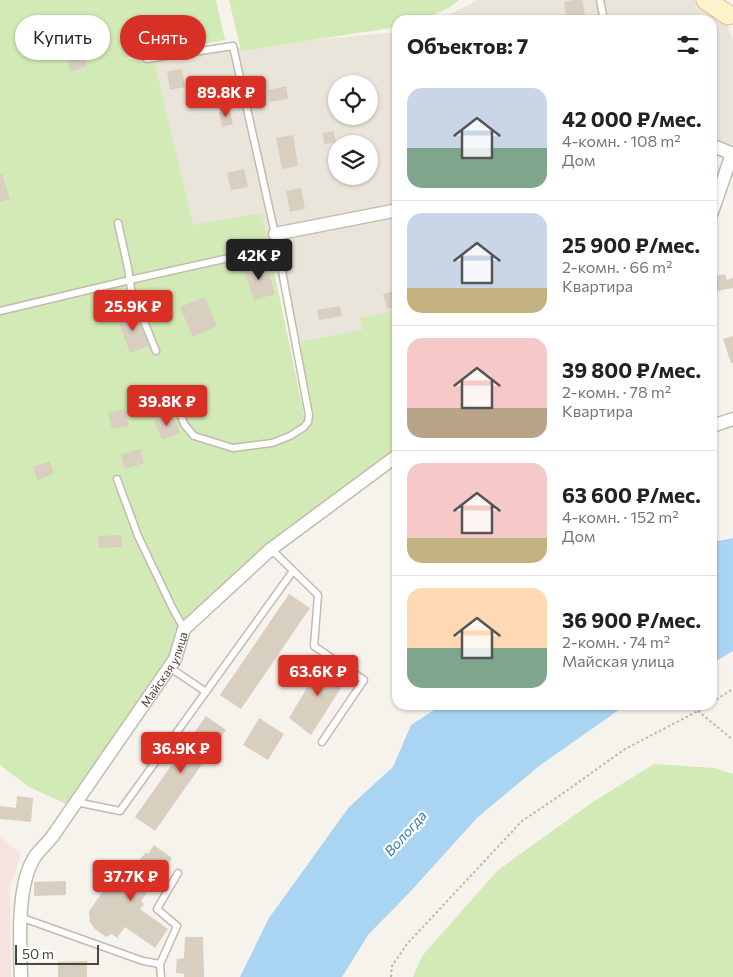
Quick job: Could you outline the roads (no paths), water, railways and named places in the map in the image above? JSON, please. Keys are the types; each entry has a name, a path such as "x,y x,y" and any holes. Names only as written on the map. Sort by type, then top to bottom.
{"street":[{"path":"706,0 731,21"},
{"path":"717,147 733,154 717,198"},
{"path":"276,241 392,212"},
{"path":"717,424 733,418"},
{"name":"Майская улица","path":"21,977 20,917 26,874 36,855 52,837 175,659 184,629 270,549 392,459"}],"lane":[{"path":"600,0 603,15"},
{"path":"174,397 184,424 194,436 233,448 272,443 290,436 308,422 308,408 276,241 233,46 206,50"},
{"path":"118,222 131,289 156,351"},
{"path":"0,311 130,280 276,241"},
{"path":"117,479 138,536 184,629"},
{"path":"270,549 318,595 314,646 364,680 322,742"},
{"path":"76,802 120,811 293,571"},
{"path":"169,667 206,692"},
{"path":"161,977 160,964 177,926 157,909 178,874"},
{"path":"20,917 144,961 160,964"}],"water":[{"path":"733,538 733,651 717,661 717,541"},
{"name":"Вологда","path":"434,710 619,710 539,766 477,818 368,935 342,977 240,977 269,918 349,807 393,767 411,725"}]}
